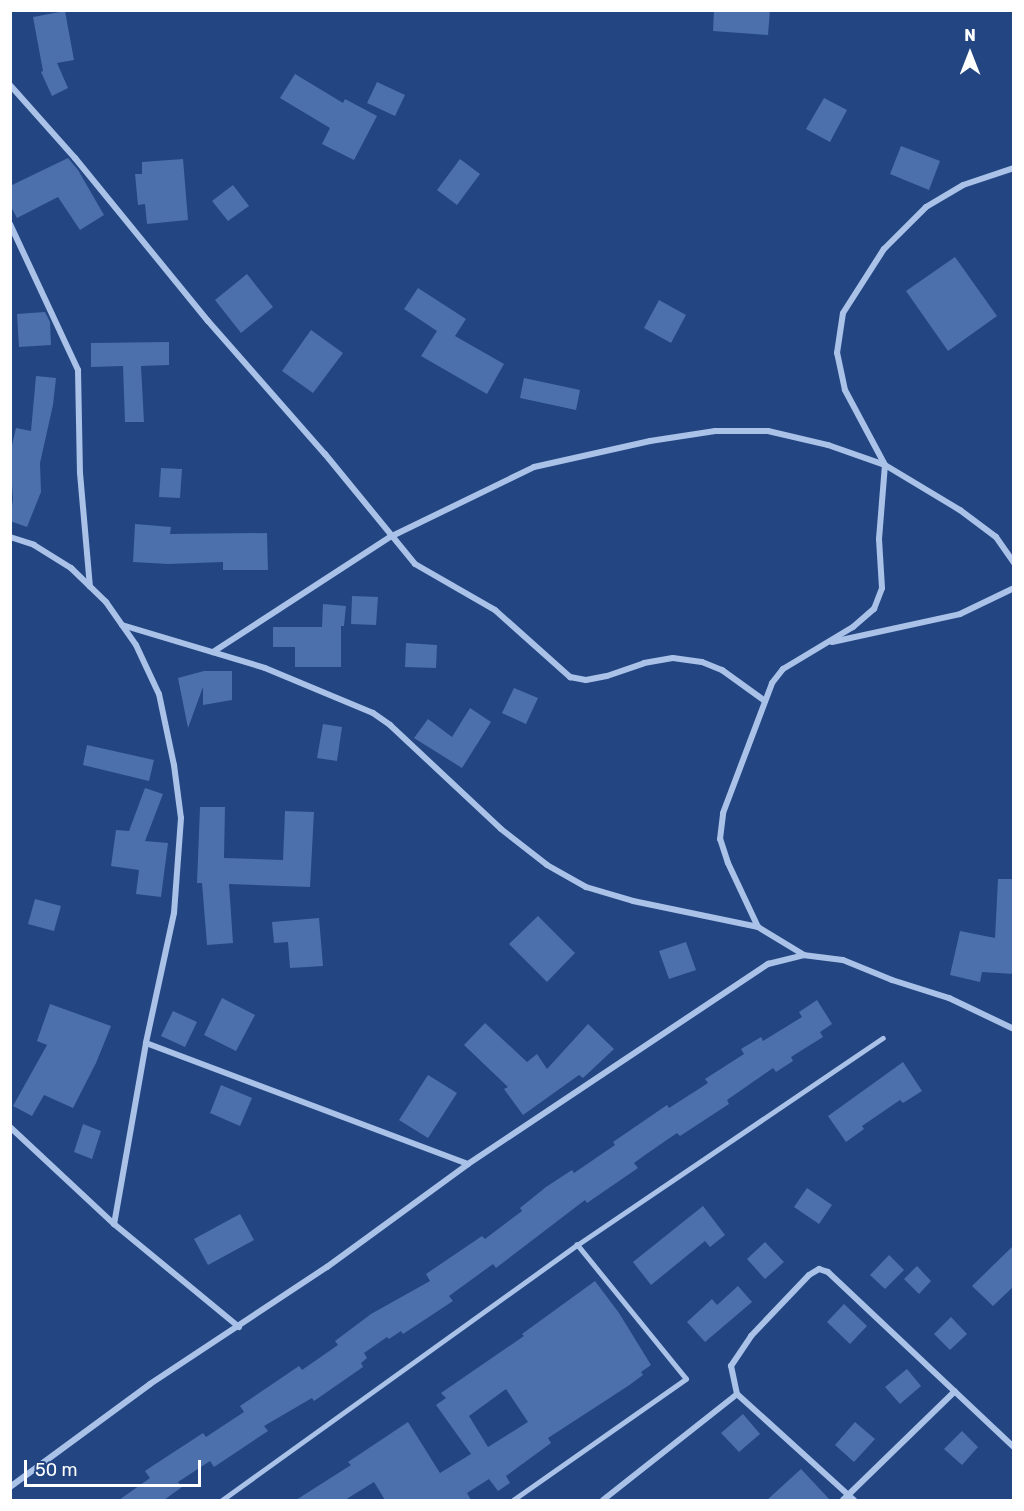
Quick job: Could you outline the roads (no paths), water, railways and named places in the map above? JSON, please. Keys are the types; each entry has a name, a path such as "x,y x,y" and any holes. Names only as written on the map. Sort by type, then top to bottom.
{"street":[{"path":"10,85 75,158 208,321 326,454 390,537 415,564 495,610 570,677 586,680 607,676 644,663 673,658 702,662 722,670 765,701"},
{"path":"758,927 728,863 720,839 723,813 772,682 783,669 853,627 874,609 882,588 879,539 885,465 844,390 837,353 843,313 884,249 926,207 963,184 1014,168"},
{"path":"10,224 78,370 81,484 90,587"},
{"path":"213,652 390,537 534,467 650,441 715,431 768,431 828,445 885,465 960,510 996,537 1014,563"},
{"path":"10,537 34,545 71,568 106,602 136,645 159,694 174,765 181,818 174,912 146,1043 114,1224"},
{"path":"825,643 960,614 1014,588"},
{"path":"122,625 265,668 373,713 390,725 501,829 547,865 586,887 633,901 758,927 806,956"},
{"path":"10,1487 150,1384 327,1267 468,1164 768,964 806,956 843,960 892,980 949,998 1014,1029"},
{"path":"146,1043 468,1164"},
{"path":"10,1127 114,1224 239,1327"},
{"path":"854,1500 737,1394 730,1366 751,1336 809,1275 819,1269 828,1272 1014,1447"},
{"path":"843,1500 955,1391"},
{"path":"603,1500 737,1394"}],"lane":[{"path":"222,1500 577,1245 883,1038"},
{"path":"513,1500 686,1379 577,1245"}]}
